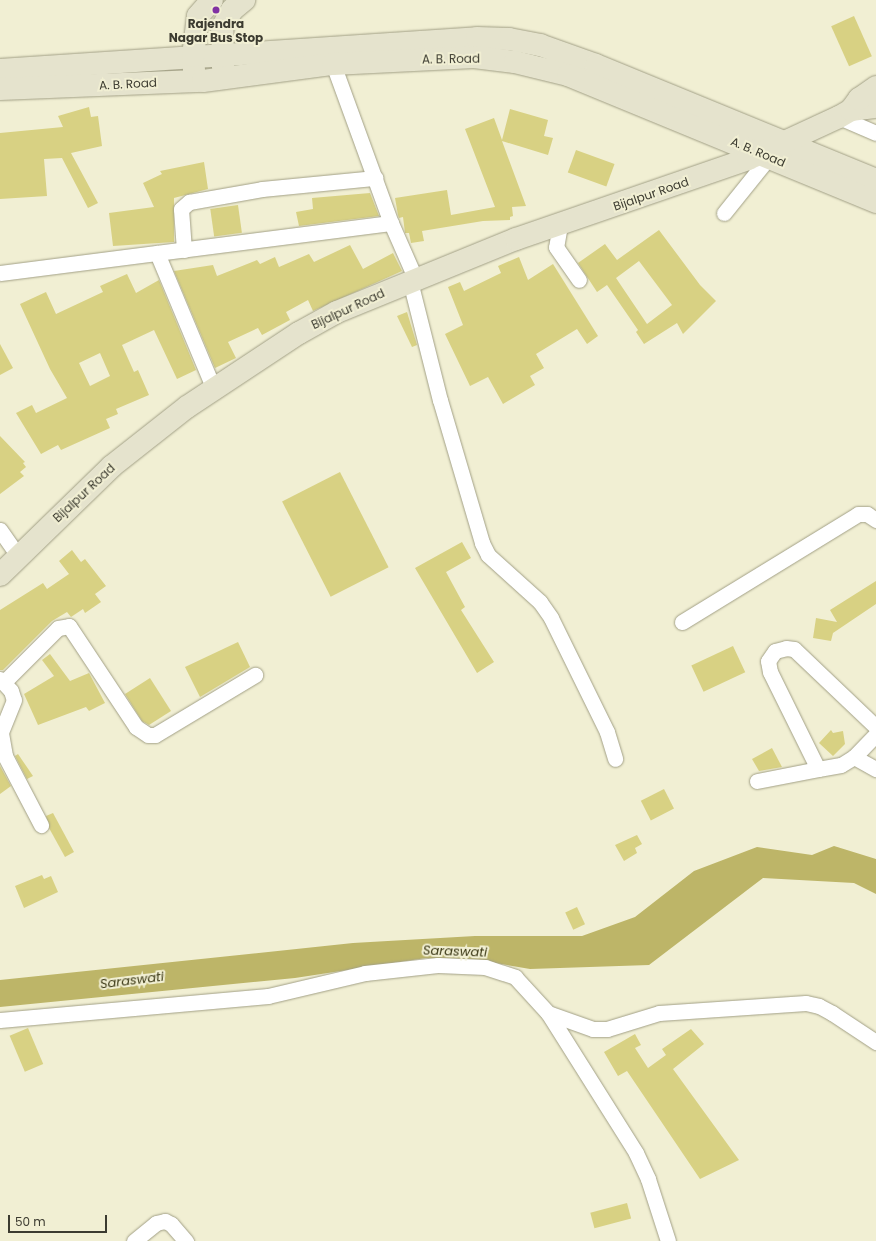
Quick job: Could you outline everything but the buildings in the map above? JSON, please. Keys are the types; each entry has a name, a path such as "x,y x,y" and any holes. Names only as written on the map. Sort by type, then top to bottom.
{"main road":[{"path":"196,81 193,56 198,16 212,0"},
{"path":"225,78 222,53 222,28 232,10 244,0"},
{"name":"A. B. Road","path":"0,70 222,53 477,38 509,39 540,45 596,65 787,142 876,180"},
{"name":"A. B. Road","path":"0,89 196,81 333,64 474,57 515,62 568,75 876,202"},
{"path":"845,113 859,99 876,87"},
{"path":"845,113 876,107"},
{"name":"Bijalpur Road","path":"0,575 112,466 214,389 299,332 337,312 516,240 765,156 787,142 845,113"}],"street":[{"path":"333,64 413,281 440,400 482,543 488,555 540,602 551,618 607,732 615,759"},
{"path":"845,113 874,130"},
{"path":"724,213 765,156"},
{"path":"184,250 181,209 189,202 262,189 375,178"},
{"path":"0,273 391,223"},
{"path":"560,225 556,247 579,280"},
{"path":"157,253 214,389"},
{"path":"682,622 858,514 867,514 876,520"},
{"path":"0,530 18,556"},
{"path":"41,825 2,757 1,733 14,700 2,681 58,628 69,626 136,727 142,732 155,735 255,675"},
{"path":"818,769 770,672 768,662 775,652 786,648 794,649 876,728"},
{"path":"756,781 840,765 854,757 876,734"},
{"path":"854,757 876,769"},
{"path":"0,1020 268,996 365,973 438,965 485,967 515,977 548,1013 636,1153 648,1179 668,1241"},
{"path":"548,1013 593,1029 607,1029 659,1013 806,1003 819,1006 832,1013 876,1042"},
{"path":"134,1241 156,1223 164,1221 171,1224 186,1241"}],"water":[{"name":"Saraswati","path":"834,846 876,859 876,894 854,883 763,878 649,965 530,969 478,960 426,958 295,978 0,1007 0,980 353,943 475,936 582,936 635,917 694,871 757,847 812,855"}],"place":[{"name":"Rajendra Nagar Bus Stop","path":"216,10"}]}
